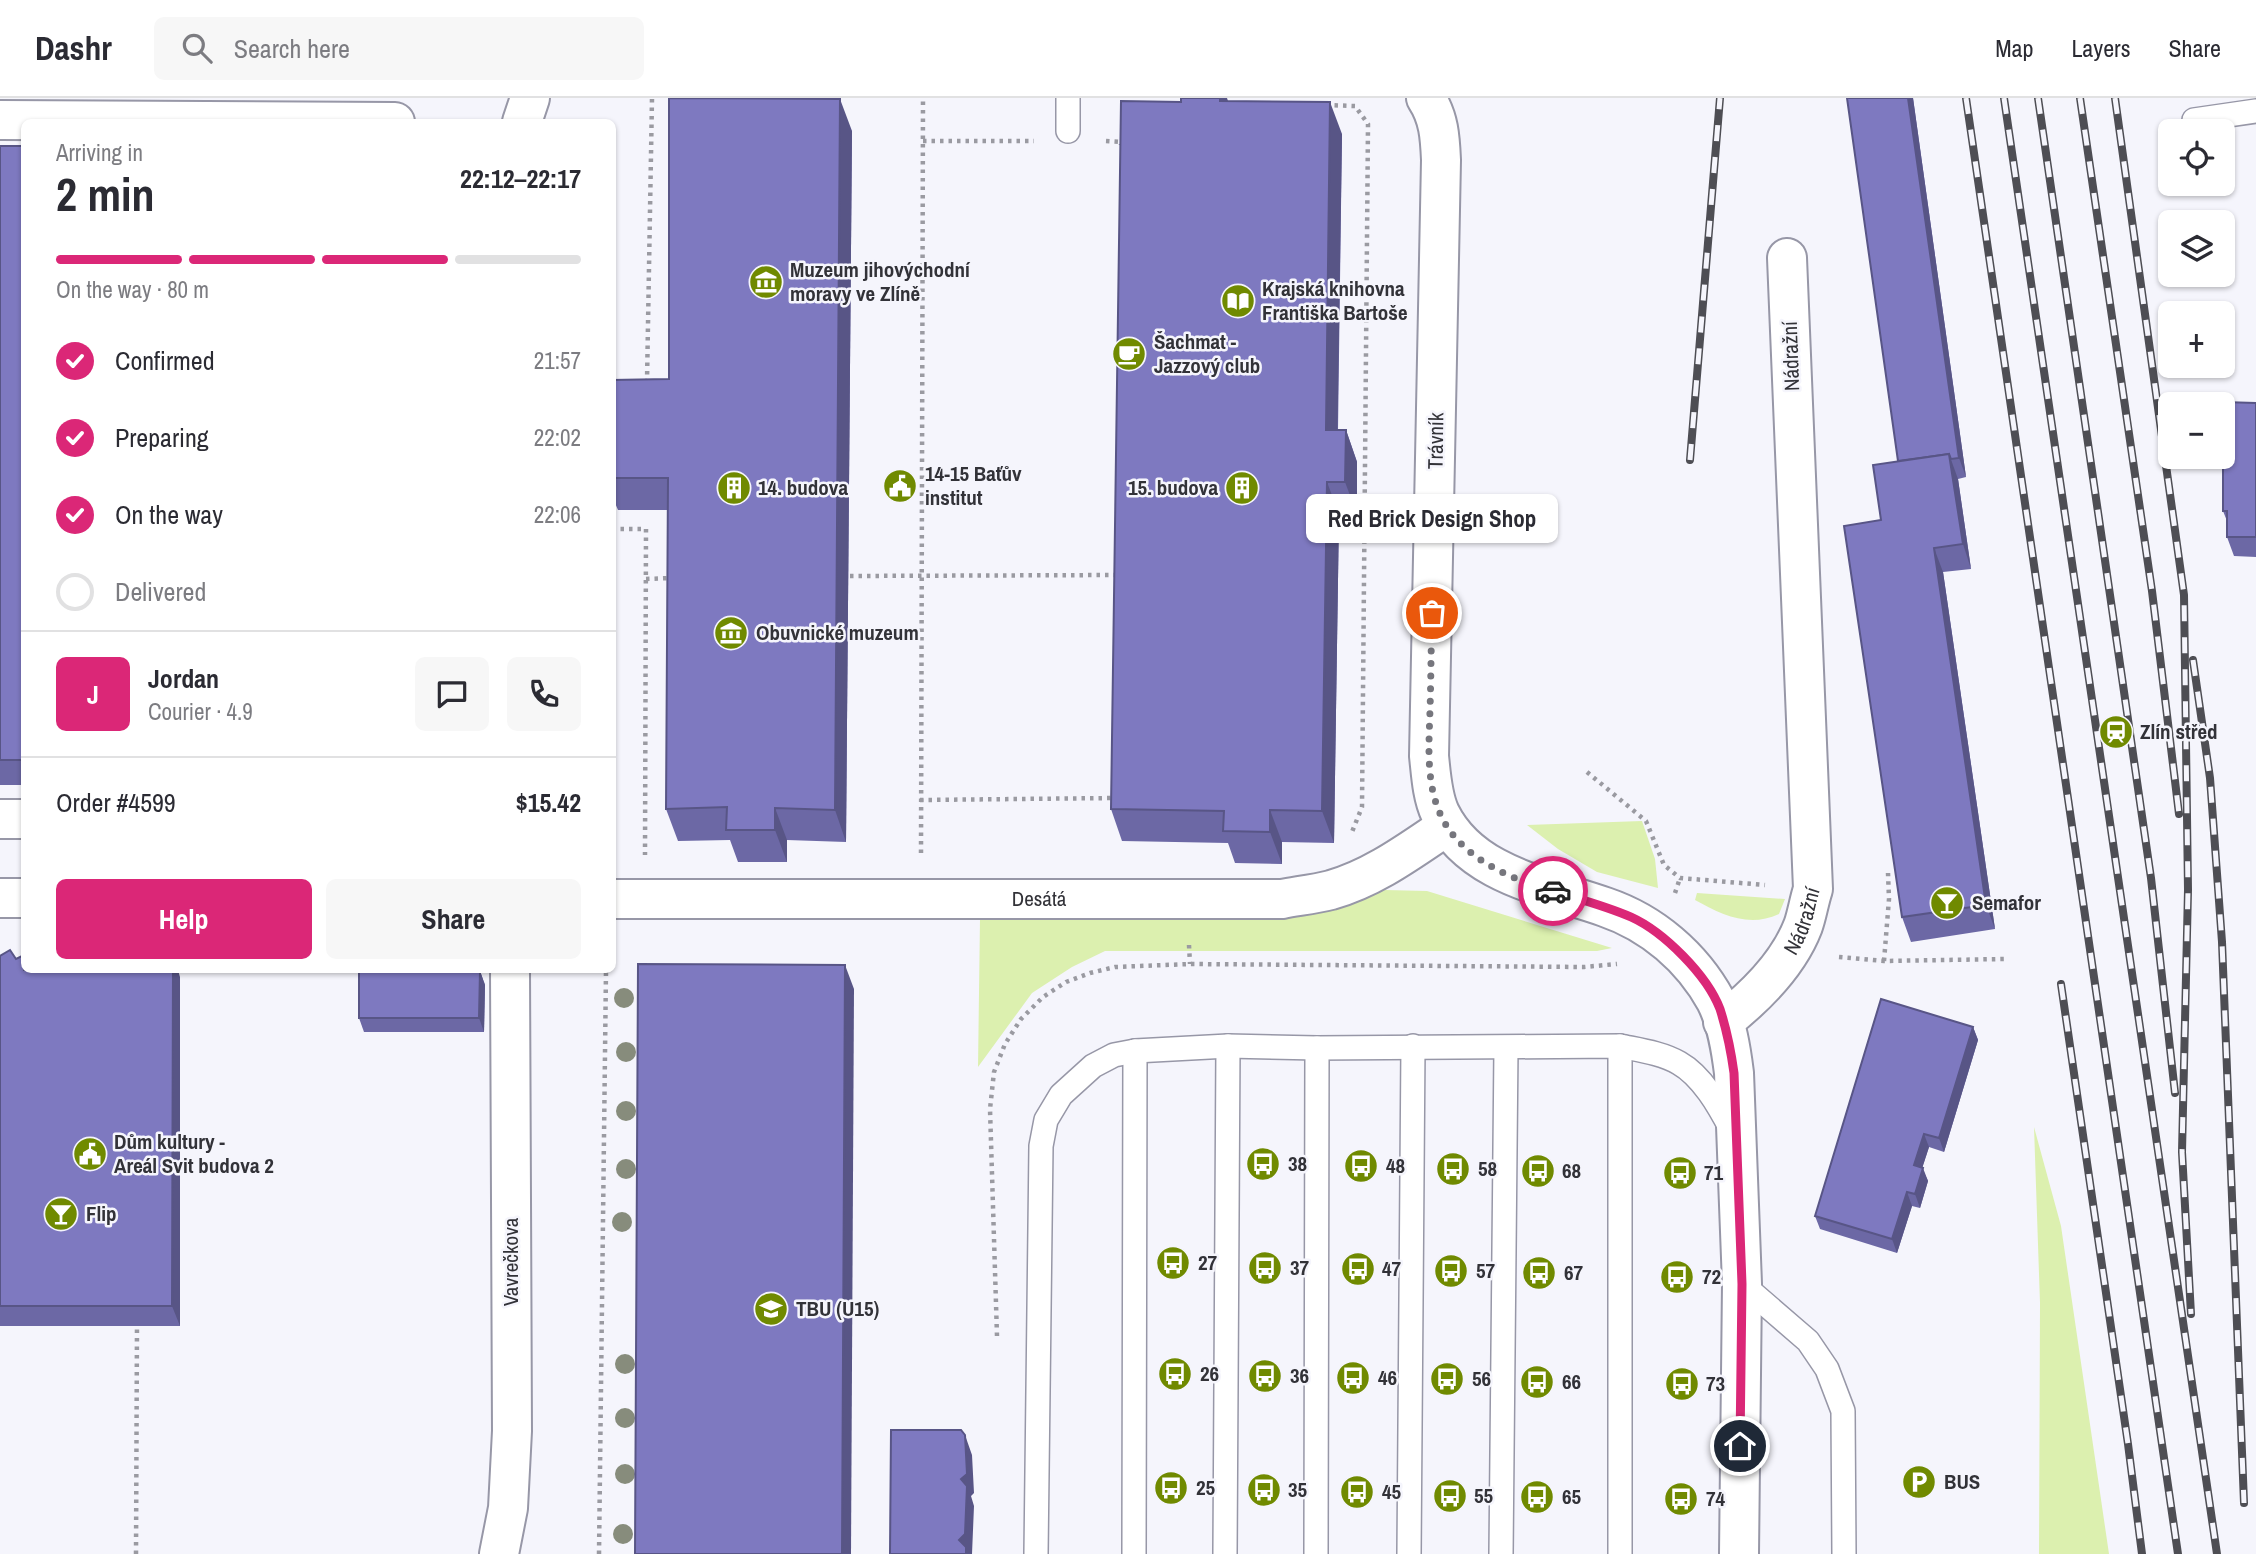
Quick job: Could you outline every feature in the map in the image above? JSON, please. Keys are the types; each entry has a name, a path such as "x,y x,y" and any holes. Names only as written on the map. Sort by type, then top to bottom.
{"street":[{"path":"523,119 530,98"},
{"name":"Trávník","path":"1426,98 1434,110 1440,131 1441,160 1429,756 1434,792 1439,811 1447,826"},
{"path":"0,120 73,109 321,119"},
{"name":"Nádražní","path":"1723,1022 1763,987 1789,951 1803,927 1812,889 1787,258"},
{"path":"0,819 21,819"},
{"path":"1447,826 1479,859 1521,880 1634,918 1661,936 1700,976 1716,1002 1729,1038 1734,1073 1737,1139 1742,1284 1739,1554"},
{"name":"Desátá","path":"616,899 1282,899 1332,890 1363,877 1394,861 1447,826"},
{"path":"0,898 21,898"},
{"name":"Vavrečkova","path":"499,1554 508,1508 512,1432 510,973"}],"lane":[{"path":"1068,98 1068,131"},
{"path":"2201,119 2256,111"},
{"path":"1036,1554 1041,1146 1046,1120 1061,1095 1093,1066 1114,1055 1135,1051 1228,1046 1620,1046 1681,1063 1712,1094 1737,1139"},
{"path":"1225,1554 1228,1046"},
{"path":"1409,1554 1413,1046"},
{"path":"1620,1046 1620,1554"},
{"path":"1316,1554 1317,1048"},
{"path":"1500,1554 1506,1048"},
{"path":"1134,1554 1135,1051"},
{"path":"1742,1284 1808,1341 1827,1369 1843,1411 1844,1554"}],"path":[{"path":"636,381 648,381 652,98"},
{"path":"921,835 923,98"},
{"path":"1314,105 1355,106 1368,124 1362,807 1350,836"},
{"path":"923,141 1042,141"},
{"path":"1095,142 1121,142 1121,156"},
{"path":"616,529 646,529 645,869"},
{"path":"850,576 1121,575"},
{"path":"646,579 680,578"},
{"path":"1587,772 1646,821 1664,865 1680,878 1812,889"},
{"path":"920,800 1118,798"},
{"path":"1884,961 1889,899 1888,873"},
{"path":"1789,951 1884,961 2005,959"},
{"path":"599,1554 606,973"},
{"path":"136,1554 137,1324"}],"green space":[{"path":"1642,821 1655,859 1658,888 1597,872 1558,849 1527,825"},
{"path":"1385,890 1427,891 1612,948 1597,951 1105,951 1072,967 1032,993 978,1067 980,919 1273,920 1324,912"},
{"path":"1697,893 1785,899 1779,914 1746,920 1726,915 1695,900"},
{"path":"2034,1127 2061,1226 2109,1554 2039,1554 2040,1303"}],"building":[{"name":"14. budova","path":"669,98 840,99 835,810 775,808 775,830 726,830 727,807 666,809 668,478 616,478 616,380 669,379"},
{"name":"15. budova","path":"1181,98 1330,102 1326,430 1346,430 1345,482 1327,482 1322,811 1270,810 1270,832 1223,831 1224,811 1111,809 1121,101 1181,102"},
{"path":"1847,98 1908,98 1959,458 1951,459 1949,454 1898,461"},
{"path":"0,146 21,146 21,760 0,760"},
{"path":"2235,402 2256,403 2256,537 2227,537 2227,511 2223,511 2223,469 2235,469"},
{"path":"1949,454 1963,544 1934,548 1986,905 1902,917 1844,526 1881,520 1873,465"},
{"name":"Dům kultury - Areál Svit budova 2","path":"10,950 16,959 21,956 21,973 173,973 172,1306 0,1306 0,956"},
{"path":"638,964 845,965 842,1554 635,1554"},
{"path":"359,973 480,973 479,1018 359,1018"},
{"path":"1881,999 1973,1027 1939,1138 1924,1134 1914,1165 1923,1168 1915,1194 1907,1192 1892,1239 1815,1216"},
{"path":"891,1430 961,1430 965,1435 967,1474 961,1479 967,1486 965,1534 959,1540 966,1547 966,1554 890,1554"}],"railway":[{"path":"1690,460 1720,98"},
{"path":"1966,98 2178,1554"},
{"path":"2004,98 2217,1554"},
{"path":"2038,98 2151,878 2175,1093"},
{"path":"2080,98 2152,591 2179,814"},
{"path":"2115,98 2184,595 2188,890 2182,1152 2191,1314"},
{"path":"2193,660 2210,778 2222,942 2244,1503"},
{"path":"2061,984 2142,1554"}],"way so far":[{"path":"1432,613 1429,756 1439,811 1461,843 1479,859 1521,880 1553,891"}],"place":[{"name":"Muzeum jihovýchodní moravy ve Zlíně","path":"766,282"},
{"name":"Krajská knihovna Františka Bartoše","path":"1238,301"},
{"name":"Šachmat - Jazzový club","path":"1129,354"},
{"name":"14-15 Baťův institut","path":"900,486"},
{"name":"14. budova","path":"734,488"},
{"name":"15. budova","path":"1242,488"},
{"name":"Red Brick Design Shop","path":"1432,613"},
{"name":"Obuvnické muzeum","path":"731,633"},
{"name":"Zlín střed","path":"2116,732"},
{"name":"Semafor","path":"1947,903"},
{"name":"Dům kultury - Areál Svit budova 2","path":"90,1154"},
{"name":"38","path":"1263,1164"},
{"name":"48","path":"1361,1166"},
{"name":"58","path":"1453,1169"},
{"name":"68","path":"1538,1171"},
{"name":"71","path":"1680,1173"},
{"name":"Flip","path":"61,1214"},
{"name":"27","path":"1173,1263"},
{"name":"37","path":"1265,1268"},
{"name":"47","path":"1358,1269"},
{"name":"57","path":"1451,1271"},
{"name":"67","path":"1539,1273"},
{"name":"72","path":"1677,1277"},
{"name":"TBU (U15)","path":"771,1309"},
{"name":"26","path":"1175,1374"},
{"name":"36","path":"1265,1376"},
{"name":"46","path":"1353,1378"},
{"name":"56","path":"1447,1379"},
{"name":"66","path":"1537,1382"},
{"name":"73","path":"1682,1384"},
{"name":"BUS","path":"1919,1482"},
{"name":"25","path":"1171,1488"},
{"name":"35","path":"1264,1490"},
{"name":"45","path":"1357,1492"},
{"name":"55","path":"1450,1496"},
{"name":"65","path":"1537,1497"},
{"name":"74","path":"1681,1499"}],"route":[{"path":"1553,891 1634,918 1661,936 1700,976 1720,1010 1729,1038 1734,1073 1742,1284 1740,1446"}]}
